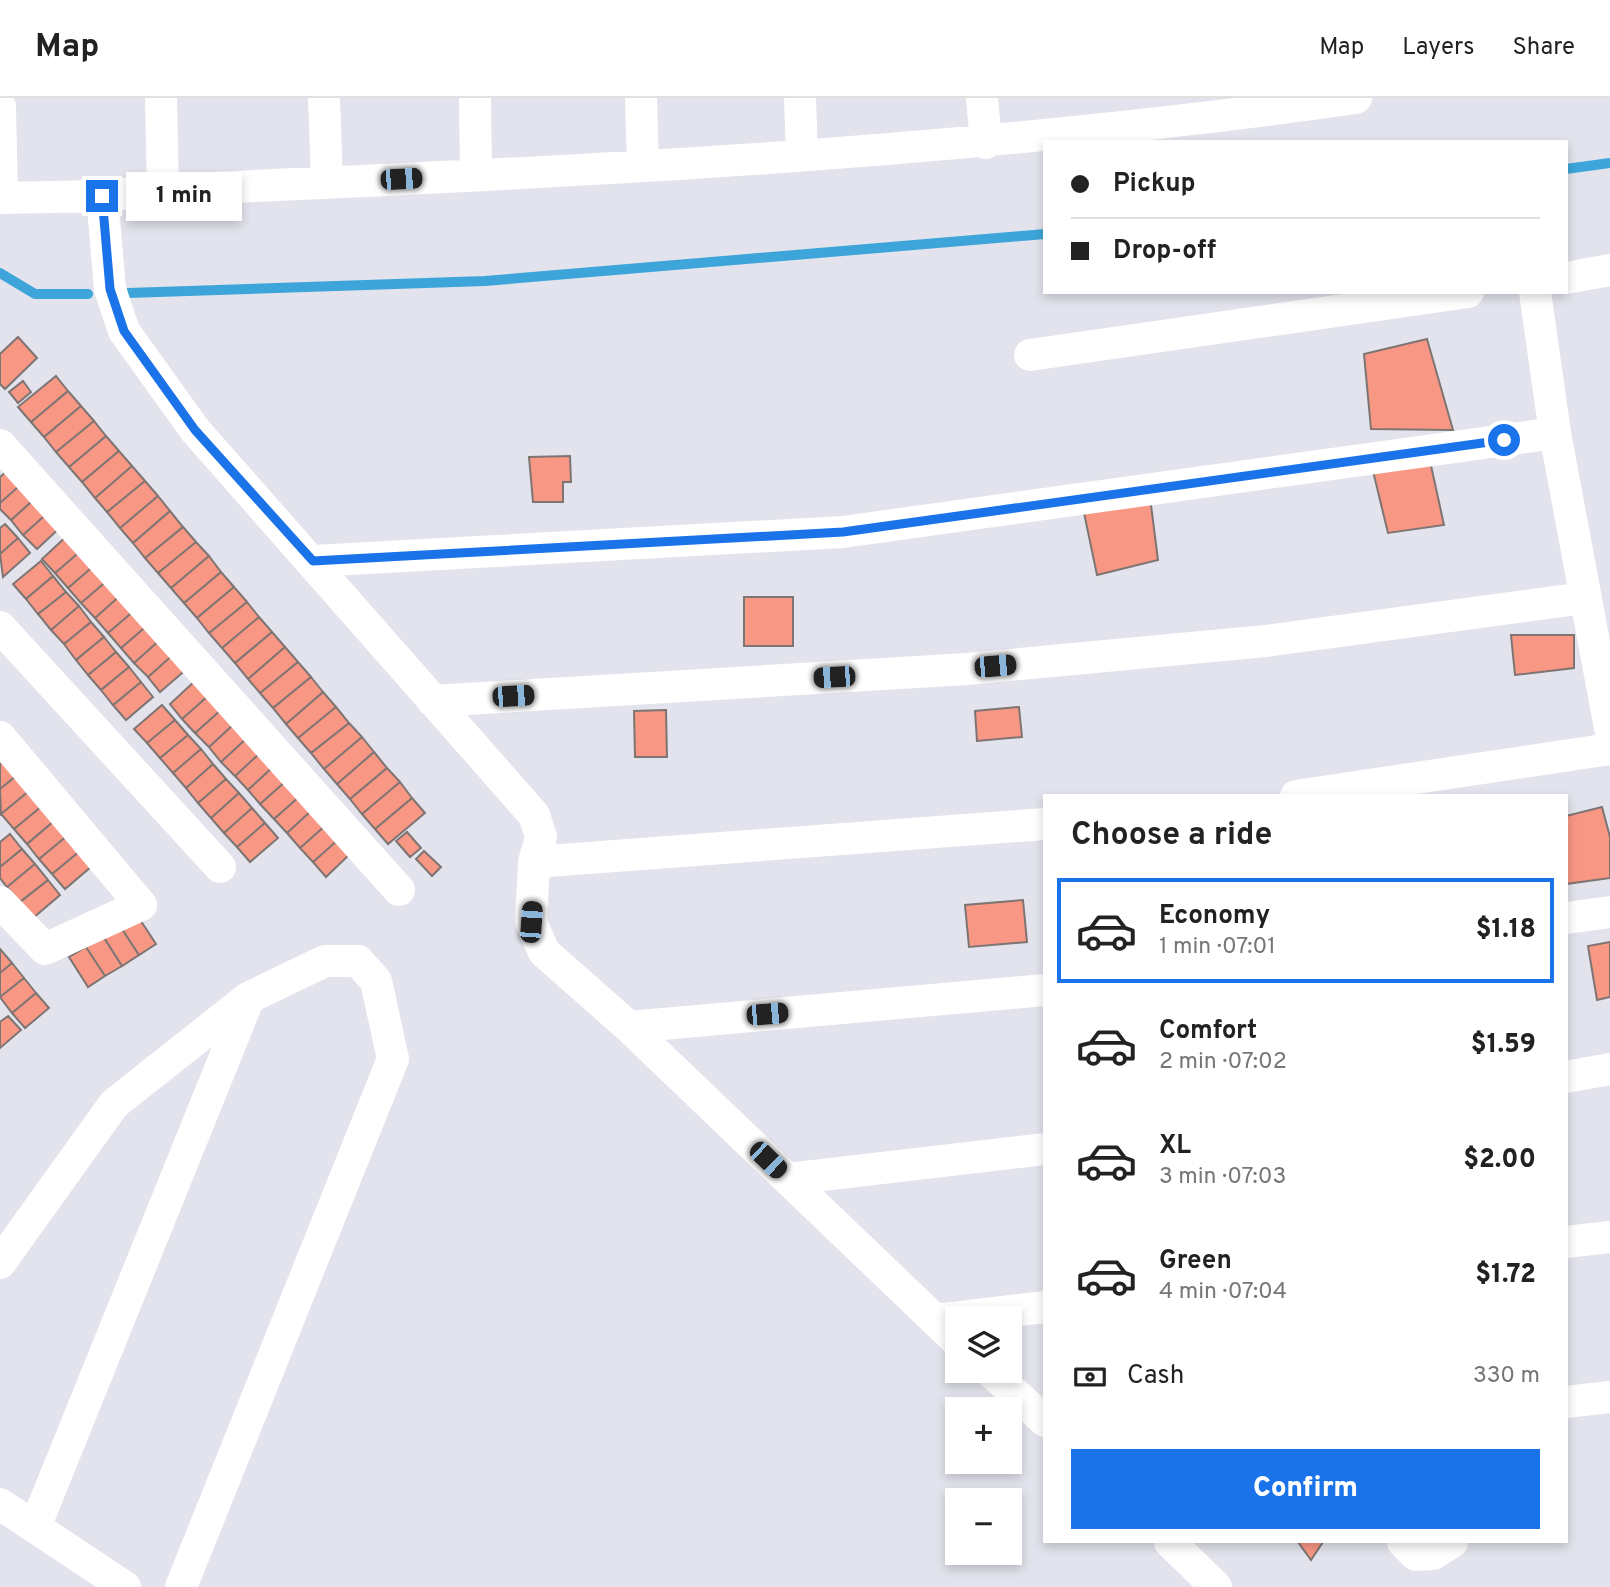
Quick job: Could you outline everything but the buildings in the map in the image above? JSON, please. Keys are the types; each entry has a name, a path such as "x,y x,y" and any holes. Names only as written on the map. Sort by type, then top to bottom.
{"street":[{"path":"161,98 163,190"},
{"path":"324,98 327,183"},
{"path":"475,98 476,175"},
{"path":"641,98 643,166"},
{"path":"800,98 803,154"},
{"path":"982,98 986,143"},
{"path":"0,106 1,198 102,196 163,190 643,166 986,143 1160,111 1350,98"},
{"path":"102,196 110,289 124,331 195,430 534,815 541,837 534,862 531,922 544,952 629,1027 945,1330"},
{"path":"1568,278 1610,271"},
{"path":"1030,355 1454,294"},
{"path":"1535,294 1555,433 1610,728"},
{"path":"313,561 843,532 1555,433"},
{"path":"0,445 398,890"},
{"path":"433,701 967,669 1266,640 1584,598"},
{"path":"0,627 220,867"},
{"path":"0,737 141,905 45,949 0,902"},
{"path":"1309,794 1610,749"},
{"path":"534,862 1043,824"},
{"path":"1568,918 1610,912"},
{"path":"0,1263 114,1104 248,998 325,961 358,961 376,981 393,1059 181,1587"},
{"path":"629,1027 1043,990"},
{"path":"35,1527 248,998"},
{"path":"1568,1077 1610,1069"},
{"path":"788,1179 1043,1149"},
{"path":"1568,1242 1610,1237"},
{"path":"1022,1313 1043,1307"},
{"path":"1003,1383 1043,1419"},
{"path":"0,1504 125,1587"},
{"path":"1171,1543 1216,1587"},
{"path":"1404,1543 1416,1555 1433,1554 1450,1543"}],"waterway":[{"path":"1568,169 1610,163"},
{"path":"128,293 485,281 1043,234"},
{"path":"0,273 35,294 88,294"}],"route":[{"path":"102,196 110,289 124,331 195,430 313,561 843,532 1504,440"}]}
